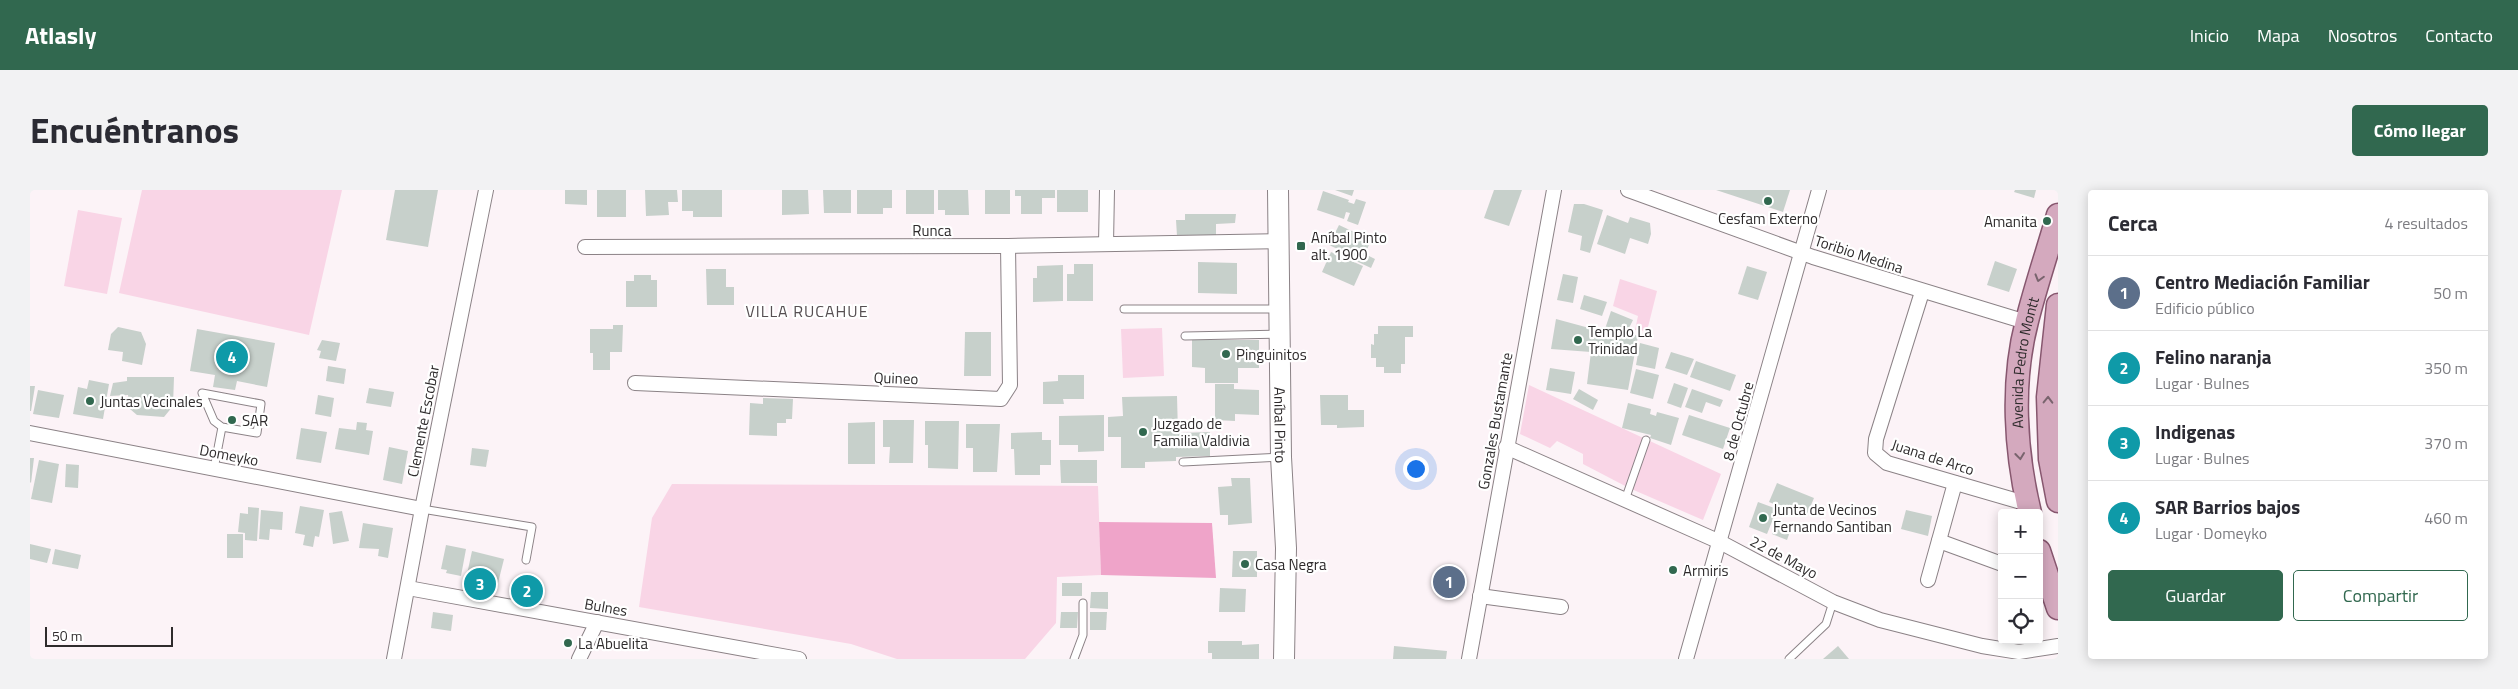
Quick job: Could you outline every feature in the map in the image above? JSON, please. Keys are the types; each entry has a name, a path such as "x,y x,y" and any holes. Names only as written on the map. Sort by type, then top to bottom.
{"main road":[{"name":"Aníbal Pinto","path":"1278,190 1281,457 1286,548 1284,659"},
{"name":"Avenida Pedro Montt","path":"2029,508 2023,476 2018,421 2020,367 2026,322 2053,253 2058,215"},
{"name":"Avenida Pedro Montt","path":"2057,309 2048,428 2050,459 2058,501"},
{"path":"2043,569 2058,608"}],"street":[{"name":"Clemente Escobar","path":"394,659 486,190"},
{"path":"1106,244 1107,190"},
{"name":"Gonzales Bustamante","path":"1468,659 1554,190"},
{"name":"Toribio Medina","path":"1628,190 1801,252 1922,292 2026,322"},
{"name":"8 de Octubre","path":"1686,659 1819,190"},
{"name":"Runca","path":"585,247 1008,246 1279,241"},
{"name":"Quineo","path":"635,383 1001,399 1010,385 1008,246"},
{"name":"Juana de Arco","path":"1922,292 1876,439 1875,453 1887,463 2029,508"},
{"name":"Domeyko","path":"30,433 422,509"},
{"name":"22 de Mayo","path":"1506,447 1720,542 1834,602 1880,620 2019,656 2058,646"},
{"path":"1928,580 1955,483"},
{"path":"1939,542 1998,563"},
{"name":"Bulnes","path":"408,588 596,622 746,654 799,659"},
{"path":"1480,596 1561,607"},
{"path":"579,659 596,622"}],"lane":[{"path":"1124,309 1280,309"},
{"path":"1185,336 1280,334"},
{"path":"202,393 261,404 257,433 222,427 214,421 202,393"},
{"path":"214,469 222,427"},
{"path":"1625,500 1646,440"},
{"path":"1183,462 1281,457"},
{"path":"422,509 532,527 526,560"},
{"path":"1789,659 1826,624 1834,602"},
{"path":"1074,659 1083,635 1083,603"}],"shaded area":[{"path":"142,190 342,190 309,335 119,293"},
{"path":"78,210 122,218 107,294 64,286"},
{"path":"1620,279 1657,291 1647,331 1635,330 1638,316 1613,306"},
{"path":"1162,328 1164,376 1123,378 1121,329"},
{"path":"1529,385 1721,474 1703,520 1629,488 1583,464 1583,454 1557,441 1550,448 1520,434"},
{"path":"672,484 1098,486 1101,575 1057,577 1056,623 1025,659 897,659 851,644 639,607 652,518"},
{"path":"1099,522 1212,523 1216,578 1101,575"}],"building":[{"path":"395,190 438,190 428,247 386,240"},
{"path":"565,190 587,190 587,205 565,204"},
{"path":"597,190 626,190 626,217 597,217"},
{"path":"645,190 677,190 678,202 668,202 669,215 646,216"},
{"path":"682,190 722,190 722,217 693,217 693,211 682,211"},
{"path":"782,190 808,190 809,214 782,215"},
{"path":"823,190 851,190 851,213 824,213"},
{"path":"857,190 892,190 892,208 883,208 883,214 857,214"},
{"path":"906,190 934,190 934,214 906,214"},
{"path":"938,190 968,190 969,215 945,215 945,210 938,210"},
{"path":"985,190 1010,190 1010,214 985,214"},
{"path":"1015,190 1055,190 1055,198 1042,198 1042,214 1021,214 1021,196 1015,196"},
{"path":"1057,190 1088,190 1088,212 1057,212"},
{"path":"1335,190 1354,190 1352,196"},
{"path":"1494,190 1522,190 1509,226 1484,218"},
{"name":"Cesfam Externo","path":"1716,190 1790,190 1783,212"},
{"path":"2015,190 2036,190 2034,198 2014,192"},
{"path":"1323,191 1349,200 1348,202 1354,204 1356,199 1366,202 1358,225 1347,221 1350,213 1346,212 1344,219 1317,210"},
{"path":"1574,204 1584,204 1603,210 1590,253 1580,250 1582,236 1568,232"},
{"path":"1185,214 1236,214 1235,223 1216,224 1216,235 1177,236 1176,220 1185,220"},
{"path":"1607,215 1628,223 1630,217 1650,223 1651,234 1648,244 1630,238 1625,254 1597,244"},
{"path":"1339,225 1371,240 1365,254 1375,259 1371,268 1343,255 1344,252 1329,245"},
{"path":"1331,252 1363,266 1354,286 1322,272"},
{"path":"1995,261 2017,269 2009,292 1987,285"},
{"path":"1198,262 1237,263 1237,294 1198,293"},
{"path":"1074,264 1093,264 1093,301 1067,301 1067,274 1074,274"},
{"path":"1063,265 1063,301 1033,302 1033,278 1037,278 1037,266"},
{"path":"1747,266 1767,272 1758,300 1738,294"},
{"path":"706,269 726,269 726,287 734,287 734,305 707,305"},
{"path":"1563,274 1578,277 1573,303 1557,300"},
{"path":"634,275 651,275 651,280 657,280 657,307 626,307 626,281 634,281"},
{"path":"1584,295 1607,302 1602,316 1580,309"},
{"path":"1611,311 1633,320 1627,332 1638,336 1628,390 1587,384 1591,352 1551,349 1556,319 1604,332"},
{"path":"613,325 623,325 622,352 610,352 610,370 593,370 593,353 590,353 590,329 613,329"},
{"path":"1378,326 1413,326 1413,337 1405,337 1405,364 1401,364 1401,373 1384,373 1384,367 1376,367 1376,358 1371,358 1371,344 1374,345 1374,334 1378,334"},
{"path":"118,327 141,332 146,344 142,365 122,361 123,352 108,350 111,334"},
{"path":"197,329 275,343 267,387 237,381 235,390 213,387 215,375 190,371"},
{"path":"965,332 991,332 991,376 964,376"},
{"path":"322,340 340,343 336,361 319,358 321,351 317,350"},
{"name":"Pinguinitos","path":"1192,340 1259,340 1259,368 1238,368 1238,383 1205,383 1205,368 1192,367"},
{"path":"1640,343 1659,348 1655,369 1636,365"},
{"path":"1671,352 1694,359 1687,375 1665,368"},
{"path":"1696,361 1736,375 1730,391 1690,377"},
{"path":"328,366 346,369 344,384 326,381"},
{"path":"1550,368 1575,372 1571,394 1546,390"},
{"path":"1636,369 1659,375 1653,399 1630,393"},
{"path":"1058,375 1084,375 1084,399 1063,399 1064,404 1043,404 1043,382 1058,381"},
{"path":"127,377 174,377 173,406 164,417 137,415 130,409 128,395 110,396 113,383 127,381"},
{"name":"Juntas Vecinales","path":"89,380 109,384 103,419 73,414 78,387 87,389"},
{"path":"1674,383 1688,388 1681,408 1667,403"},
{"path":"1215,384 1234,384 1234,389 1259,390 1259,415 1235,414 1235,421 1215,420"},
{"path":"30,386 35,386 31,411 30,411"},
{"path":"369,388 394,392 391,407 366,403"},
{"path":"1579,389 1598,400 1593,410 1573,399"},
{"path":"1692,389 1723,400 1720,407 1706,402 1702,413 1685,407"},
{"path":"38,390 64,395 59,418 33,414"},
{"path":"318,395 334,398 331,417 315,414"},
{"path":"1320,395 1348,395 1348,410 1364,410 1364,427 1337,428 1337,425 1321,425"},
{"name":"Juzgado de Familia Valdivia","path":"1177,396 1178,433 1210,432 1210,456 1176,457 1176,461 1145,462 1145,468 1121,468 1121,437 1108,437 1108,417 1123,416 1122,397"},
{"path":"763,398 793,399 792,419 786,419 786,423 777,423 777,436 749,435 750,403 763,404"},
{"path":"1628,403 1651,409 1650,414 1656,416 1657,412 1679,418 1671,445 1650,438 1651,435 1622,428"},
{"path":"1104,415 1104,451 1078,452 1078,445 1059,445 1059,416"},
{"path":"1689,415 1730,428 1723,449 1682,435"},
{"path":"883,420 914,420 913,463 889,463 890,447 883,447"},
{"path":"925,421 959,421 958,469 928,468 928,445 925,445"},
{"path":"357,422 367,423 366,430 373,431 369,455 335,449 339,428 356,430"},
{"path":"875,422 875,464 848,464 848,423"},
{"path":"966,424 1000,424 997,472 973,472 973,448 966,448"},
{"path":"301,428 327,432 321,463 296,459"},
{"path":"1042,432 1042,440 1051,440 1051,465 1040,465 1040,475 1015,475 1014,449 1011,449 1011,433"},
{"path":"389,447 408,451 402,484 383,480"},
{"path":"472,448 489,450 486,467 470,465"},
{"path":"30,458 34,458 31,483 30,482"},
{"path":"39,460 59,464 52,503 31,499"},
{"path":"1060,460 1097,460 1097,483 1061,483"},
{"path":"66,464 79,465 78,488 65,487"},
{"path":"1231,478 1250,478 1252,523 1228,525 1228,515 1220,515 1218,487 1232,486"},
{"path":"1777,483 1814,498 1806,517 1769,502"},
{"name":"Junta de Vecinos Fernando Santiban","path":"1758,502 1777,509 1767,534 1749,527"},
{"path":"300,506 324,510 319,537 315,536 313,547 303,545 305,535 295,533"},
{"path":"248,507 259,508 257,541 245,540 245,533 238,532 240,513 248,514"},
{"path":"261,510 283,512 282,530 270,529 269,540 259,539"},
{"path":"1906,510 1932,516 1928,536 1901,529"},
{"path":"342,511 349,541 333,544 329,513"},
{"path":"1778,520 1792,526 1787,540 1772,534"},
{"path":"363,523 393,528 388,558 378,556 379,549 359,548"},
{"path":"227,534 243,534 243,558 227,558"},
{"path":"30,544 51,549 47,563 30,559"},
{"path":"446,545 466,549 461,576 446,573 447,570 441,569"},
{"path":"55,549 81,555 78,569 52,564"},
{"path":"472,551 504,559 497,587 466,579"},
{"name":"Casa Negra","path":"1233,551 1257,551 1257,577 1232,577"},
{"path":"1062,583 1082,583 1082,596 1062,596"},
{"path":"1220,588 1246,589 1245,612 1219,612"},
{"path":"1091,592 1108,592 1108,609 1090,608"},
{"path":"433,612 453,615 451,631 431,628"},
{"path":"1061,612 1078,612 1077,628 1060,628"},
{"path":"1090,612 1107,612 1106,630 1090,630"},
{"path":"1208,641 1242,641 1242,645 1259,644 1259,659 1212,659 1212,653 1208,653"},
{"path":"1394,646 1447,651 1446,659 1393,659"},
{"path":"1838,646 1849,659 1823,659"}],"place":[{"name":"Cesfam Externo","path":"1768,201"},
{"name":"Amanita","path":"2047,221"},
{"name":"Aníbal Pinto alt. 1900","path":"1301,246"},
{"name":"Templo La Trinidad","path":"1578,340"},
{"name":"Pinguinitos","path":"1226,354"},
{"name":"SAR Barrios bajos","path":"232,357"},
{"name":"Juntas Vecinales","path":"90,401"},
{"name":"SAR","path":"232,420"},
{"name":"Juzgado de Familia Valdivia","path":"1143,432"},
{"name":"Junta de Vecinos Fernando Santiban","path":"1763,518"},
{"name":"Casa Negra","path":"1245,564"},
{"name":"Armiris","path":"1673,570"},
{"name":"Centro Mediación Familiar","path":"1449,582"},
{"name":"Indigenas","path":"480,584"},
{"name":"Felino naranja","path":"527,591"},
{"name":"La Abuelita","path":"568,643"}],"district":[{"name":"VILLA RUCAHUE","path":"807,311"}]}
